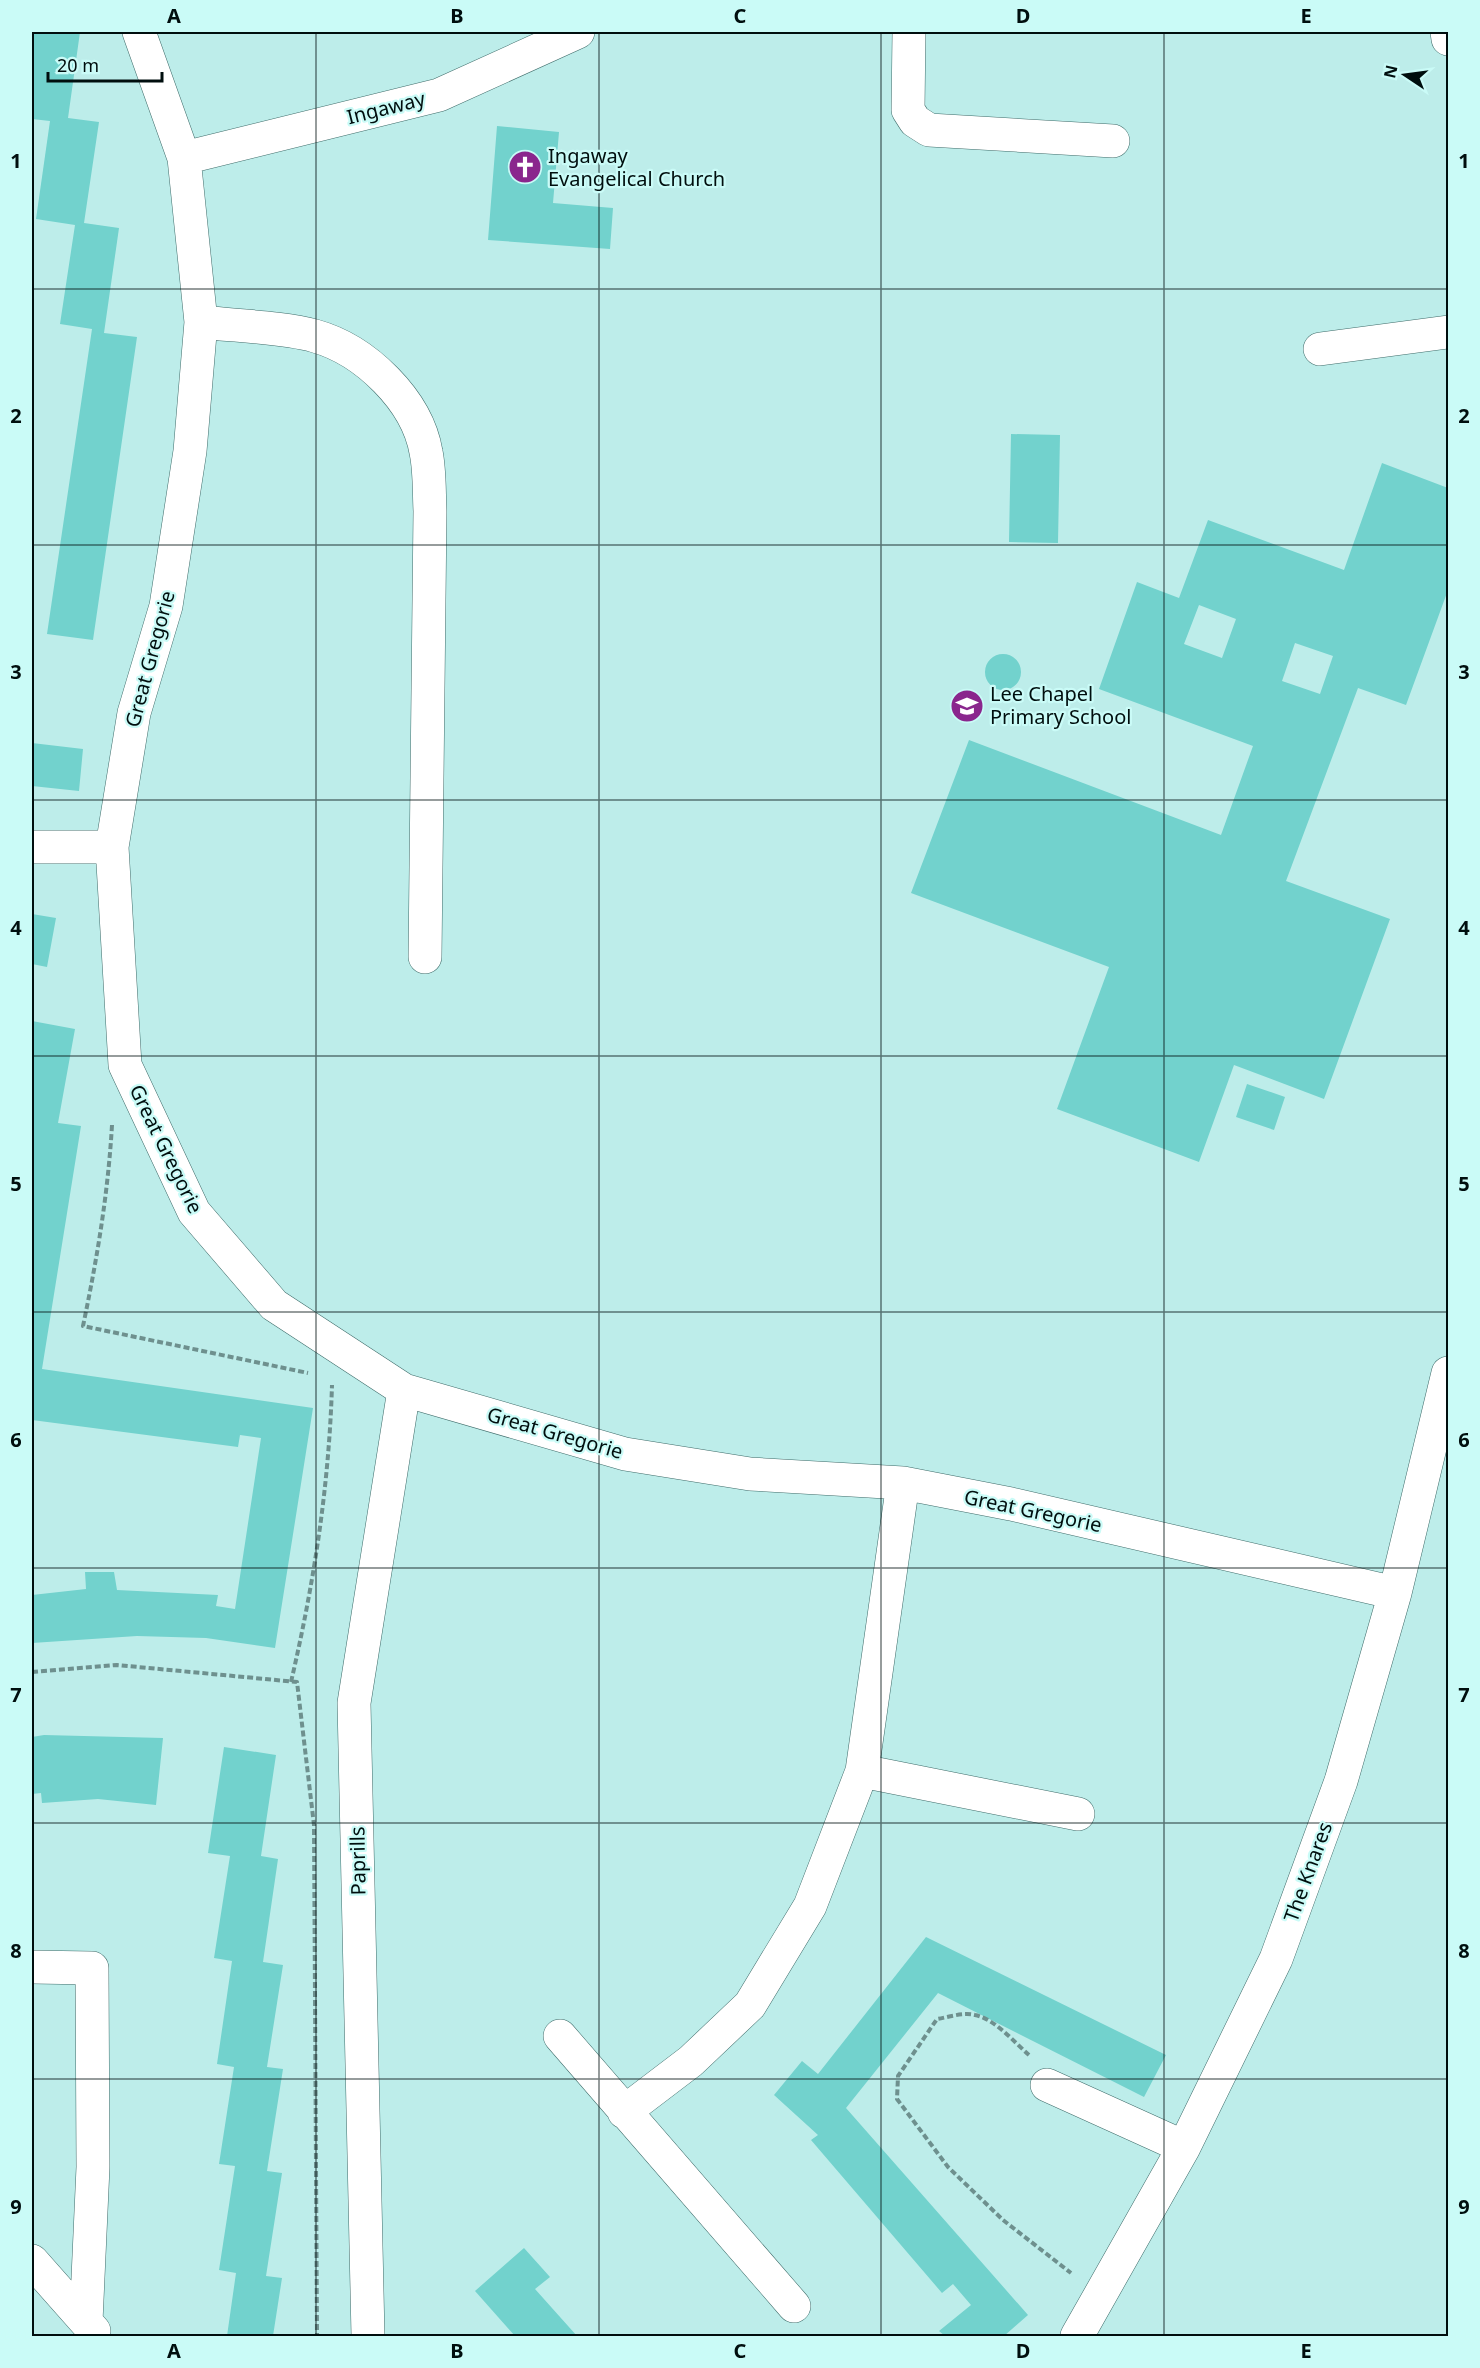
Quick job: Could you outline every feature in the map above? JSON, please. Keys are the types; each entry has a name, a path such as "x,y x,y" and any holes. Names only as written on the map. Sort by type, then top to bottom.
{"street":[{"name":"Great Gregorie","path":"139,32 184,158 201,322 190,451 166,606 134,713 112,847 125,1065 194,1212 274,1305 404,1390 625,1454 750,1474 903,1484 1011,1504 1395,1593"},
{"name":"Ingaway","path":"184,158 438,95 578,32"},
{"path":"909,32 908,110 915,121 929,130 1113,141"},
{"path":"1447,32 1449,39"},
{"path":"201,322 315,336 358,357 396,388 417,420 426,452 430,511 426,957"},
{"path":"1320,349 1449,332"},
{"path":"32,847 112,847"},
{"name":"The Knares","path":"1077,2337 1184,2147 1276,1959 1341,1781 1395,1593 1444,1406 1449,1373"},
{"name":"Paprills","path":"368,2337 354,1703 404,1390"},
{"path":"624,2112 691,2061 750,2005 810,1906 862,1771 903,1484"},
{"path":"862,1771 1078,1814"},
{"path":"32,1967 92,1968 93,2329"},
{"path":"560,2036 794,2306"},
{"path":"1047,2085 1184,2147"},
{"path":"32,2261 93,2329"}],"path":[{"path":"113,1117 109,1177 100,1244 83,1326 310,1373"},
{"path":"291,1682 321,1532 330,1454 332,1378"},
{"path":"32,1672 117,1665 297,1682 314,1825 317,2337"},
{"path":"1031,2057 990,2022 978,2015 967,2014 937,2019 898,2076 897,2099 948,2167 1003,2220 1078,2279"}],"building":[{"path":"32,32 80,32 68,118 99,122 84,223 119,228 104,333 137,337 93,640 47,634 92,329 60,324 75,225 36,219 50,121 32,119"},
{"name":"Ingaway Evangelical Church","path":"497,126 559,132 553,203 613,208 610,249 488,240"},
{"path":"1011,434 1060,435 1058,543 1009,542"},
{"path":"1382,463 1448,488 1448,590 1406,705 1358,688 1286,881 1390,919 1324,1099 1234,1065 1199,1162 1057,1109 1109,967 911,893 969,740 1221,835 1253,746 1099,689 1137,582 1179,598 1208,520 1344,570","holes":["1199,605 1236,619 1222,658 1184,644","1295,643 1333,656 1320,694 1282,681"]},
{"path":"1003,654 1016,659 1021,672 1016,685 1003,690 990,685 985,672 990,659"},
{"path":"32,743 83,749 79,791 32,786"},
{"path":"32,914 56,918 47,967 32,964"},
{"path":"32,1021 75,1029 58,1123 81,1126 42,1369 313,1408 275,1648 206,1638 137,1636 32,1643 32,1595 86,1589 85,1572 114,1572 117,1590 218,1595 216,1606 235,1609 261,1438 240,1435 238,1447 32,1420"},
{"path":"1247,1084 1285,1097 1274,1130 1236,1117"},
{"path":"44,1735 163,1738 156,1805 98,1799 42,1803 41,1793 32,1794 32,1737"},
{"path":"224,1747 276,1755 261,1856 278,1859 263,1962 283,1965 267,2067 283,2069 267,2171 282,2173 266,2276 282,2278 273,2336 227,2336 236,2273 219,2270 235,2166 219,2164 234,2067 217,2064 232,1961 214,1958 230,1856 208,1853"},
{"path":"926,1937 1166,2055 1144,2097 938,1993 846,2108 1028,2315 1004,2336 945,2336 939,2331 971,2305 953,2284 942,2293 811,2140 818,2135 774,2095 802,2061 818,2074"},
{"path":"524,2248 550,2277 535,2289 577,2336 515,2336 475,2291"}],"place":[{"name":"Ingaway Evangelical Church","path":"525,167"},
{"name":"Lee Chapel Primary School","path":"967,706"}]}
